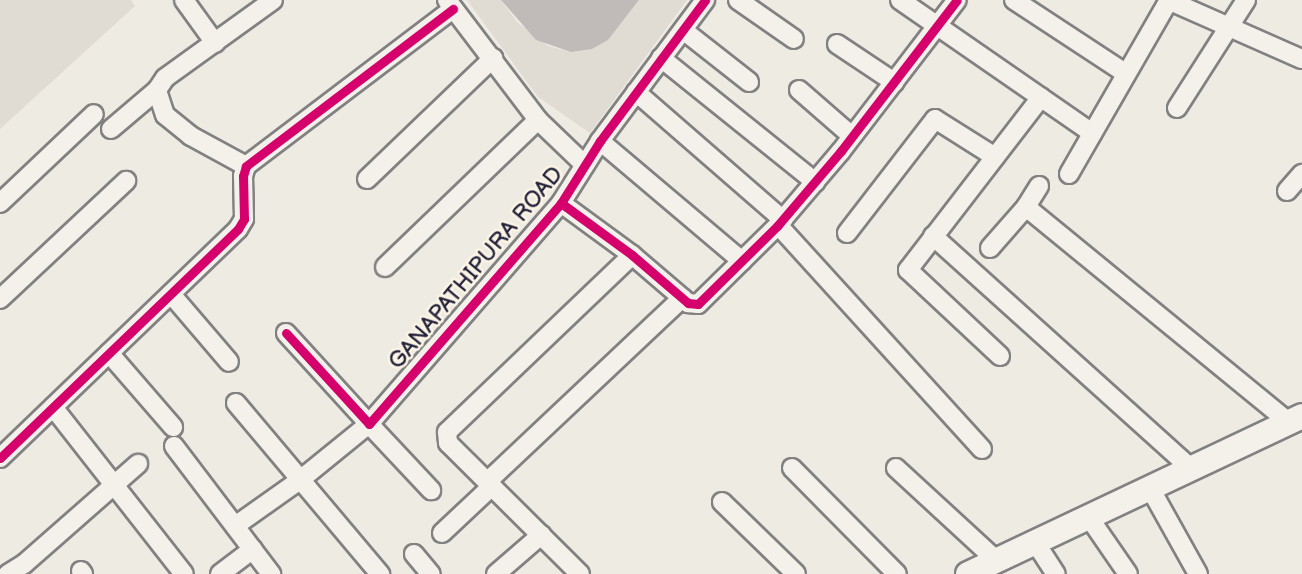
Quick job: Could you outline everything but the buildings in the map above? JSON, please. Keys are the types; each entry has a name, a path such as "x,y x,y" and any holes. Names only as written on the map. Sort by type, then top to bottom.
{"street":[{"path":"184,0 215,43"},
{"name":"GANAPATHIPURA ROAD","path":"235,526 300,481 369,424 561,203 600,141 705,0"},
{"path":"738,0 794,39"},
{"path":"900,0 1092,133"},
{"path":"561,203 632,255 688,303 698,304 780,222 815,182 957,0"},
{"path":"1014,0 1125,74"},
{"path":"1069,174 1168,0 1226,28 1299,53"},
{"path":"1177,108 1246,0"},
{"path":"111,130 157,90 165,78 215,43 263,3"},
{"path":"1,454 238,229 244,219 243,176 246,166 450,4 538,120 585,165"},
{"path":"683,30 749,82"},
{"path":"837,44 894,82"},
{"path":"367,180 493,58"},
{"path":"662,58 815,182"},
{"path":"157,90 164,115 191,136 246,166"},
{"path":"799,90 852,136"},
{"path":"636,92 780,222 982,449"},
{"path":"1000,356 908,270 1041,97"},
{"path":"0,203 94,114"},
{"path":"847,233 935,119 995,157"},
{"path":"385,267 538,120"},
{"path":"600,141 742,261"},
{"path":"1287,191 1302,174"},
{"path":"0,299 126,181"},
{"path":"990,248 1026,206 1039,186"},
{"path":"968,574 1295,419 1026,206"},
{"path":"933,236 1191,468"},
{"path":"580,574 448,443 447,432 632,255"},
{"path":"171,294 229,362"},
{"path":"442,533 682,298"},
{"path":"286,333 431,490"},
{"path":"109,354 173,427"},
{"path":"236,403 380,574"},
{"path":"53,407 184,574"},
{"path":"174,446 271,574"},
{"path":"8,574 24,565 138,464"},
{"path":"792,467 897,574"},
{"path":"896,468 996,560"},
{"path":"1150,488 1198,574"},
{"path":"722,502 796,574"},
{"path":"1088,516 1128,574"},
{"path":"496,574 541,535"},
{"path":"1035,542 1056,574"},
{"path":"220,574 253,549"},
{"path":"414,554 431,574"}],"shaded area":[{"path":"0,0 131,0 135,6 0,129"},
{"path":"467,0 501,0 517,22 548,46 571,52 592,49 608,40 639,0 687,0 590,133 538,97"},
{"path":"501,0 639,0 608,40 592,49 571,52 536,40"}],"cycle path":[{"path":"286,333 369,424 561,203 600,141 705,0"},
{"path":"561,203 632,255 688,303 698,304 778,225 841,151 957,0"},
{"path":"0,458 238,229 244,219 243,176 246,166 453,9"}]}
